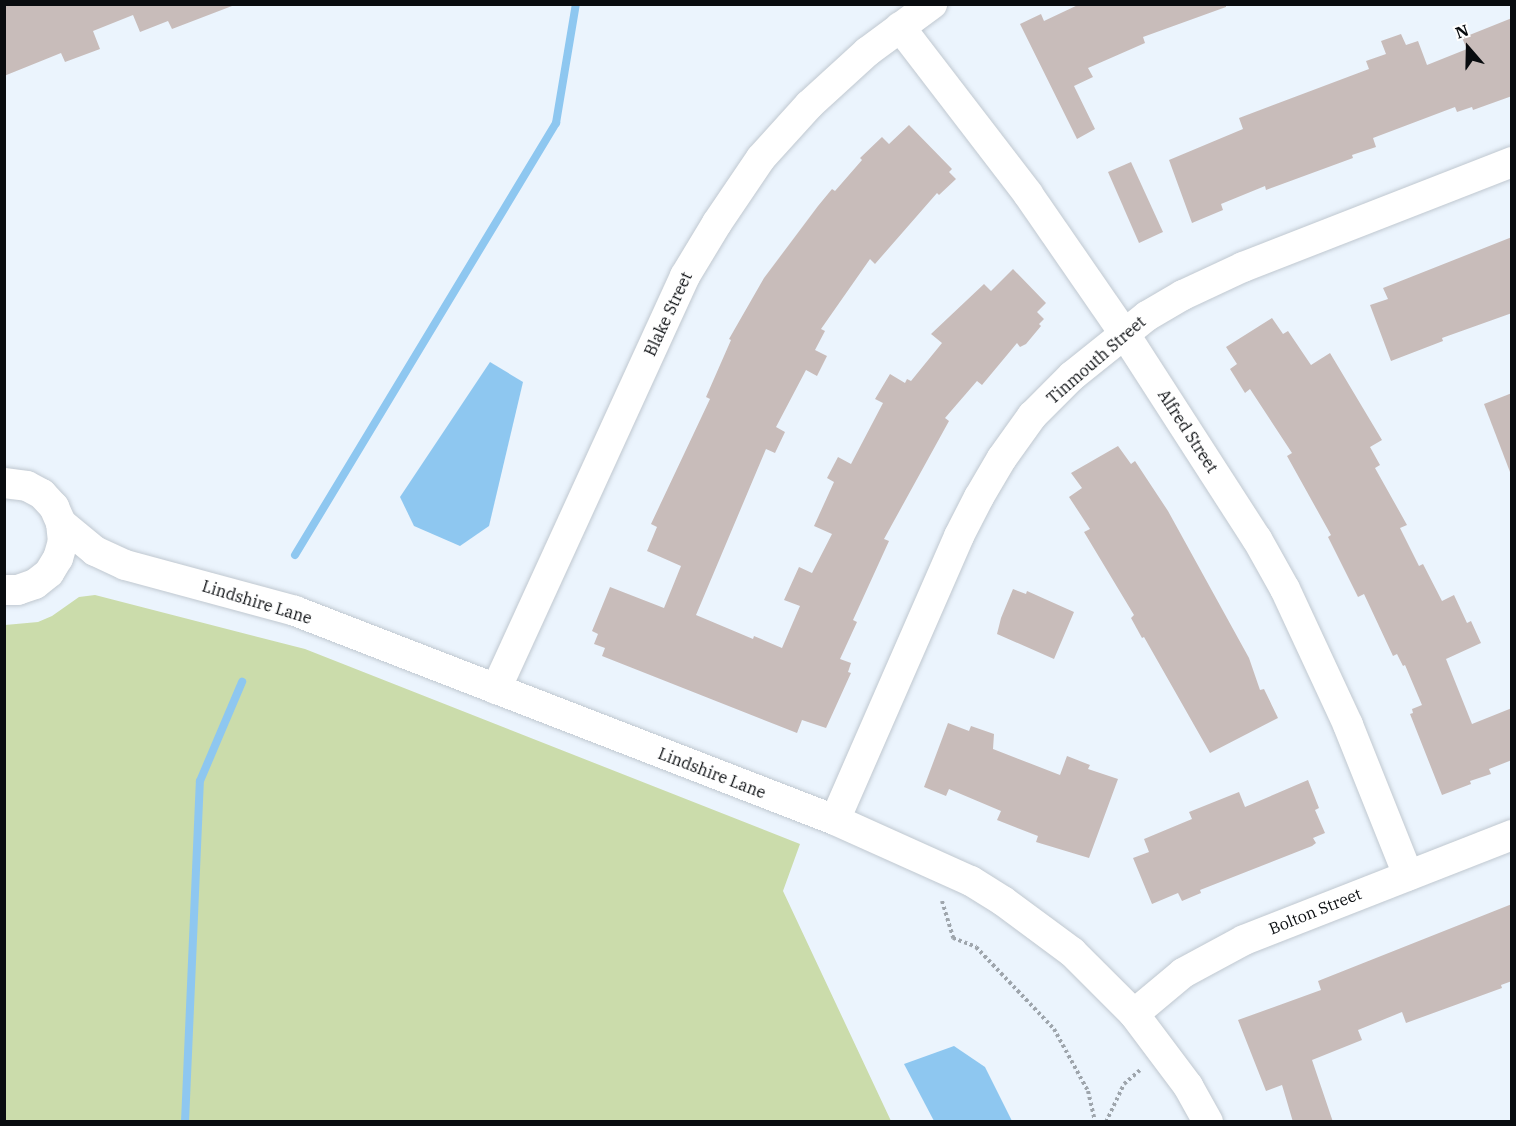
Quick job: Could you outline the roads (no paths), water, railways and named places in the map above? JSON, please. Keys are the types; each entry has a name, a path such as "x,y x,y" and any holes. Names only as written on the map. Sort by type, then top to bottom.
{"street":[{"name":"Blake Street","path":"496,689 685,276 711,232 761,158 809,105 900,27 932,4"},
{"name":"Alfred Street","path":"900,27 1028,194 1124,333 1257,538 1285,589 1348,725 1408,875"},
{"name":"Tinmouth Street","path":"835,820 959,536 1002,458 1032,416 1072,376 1124,333 1183,295 1243,267 1512,162"},
{"name":"Lindshire Lane","path":"4,483 27,486 42,494 54,507 62,523 95,551 124,565 295,611 835,820 930,861 1003,901 1072,952 1134,1014 1188,1086 1208,1122"},
{"path":"49,573 58,558 63,541 62,523"},
{"name":"Lindshire Lane","path":"4,590 18,590 35,584 49,573 124,565"},
{"name":"Bolton Street","path":"1134,1014 1183,973 1210,956 1244,940 1512,835"}],"water":[{"path":"490,362 523,382 489,526 460,546 414,526 400,497"},
{"path":"954,1046 985,1067 1012,1121 934,1121 904,1064"}],"waterway":[{"path":"295,555 556,123 576,4"},
{"path":"185,1122 200,781 242,682"}]}
